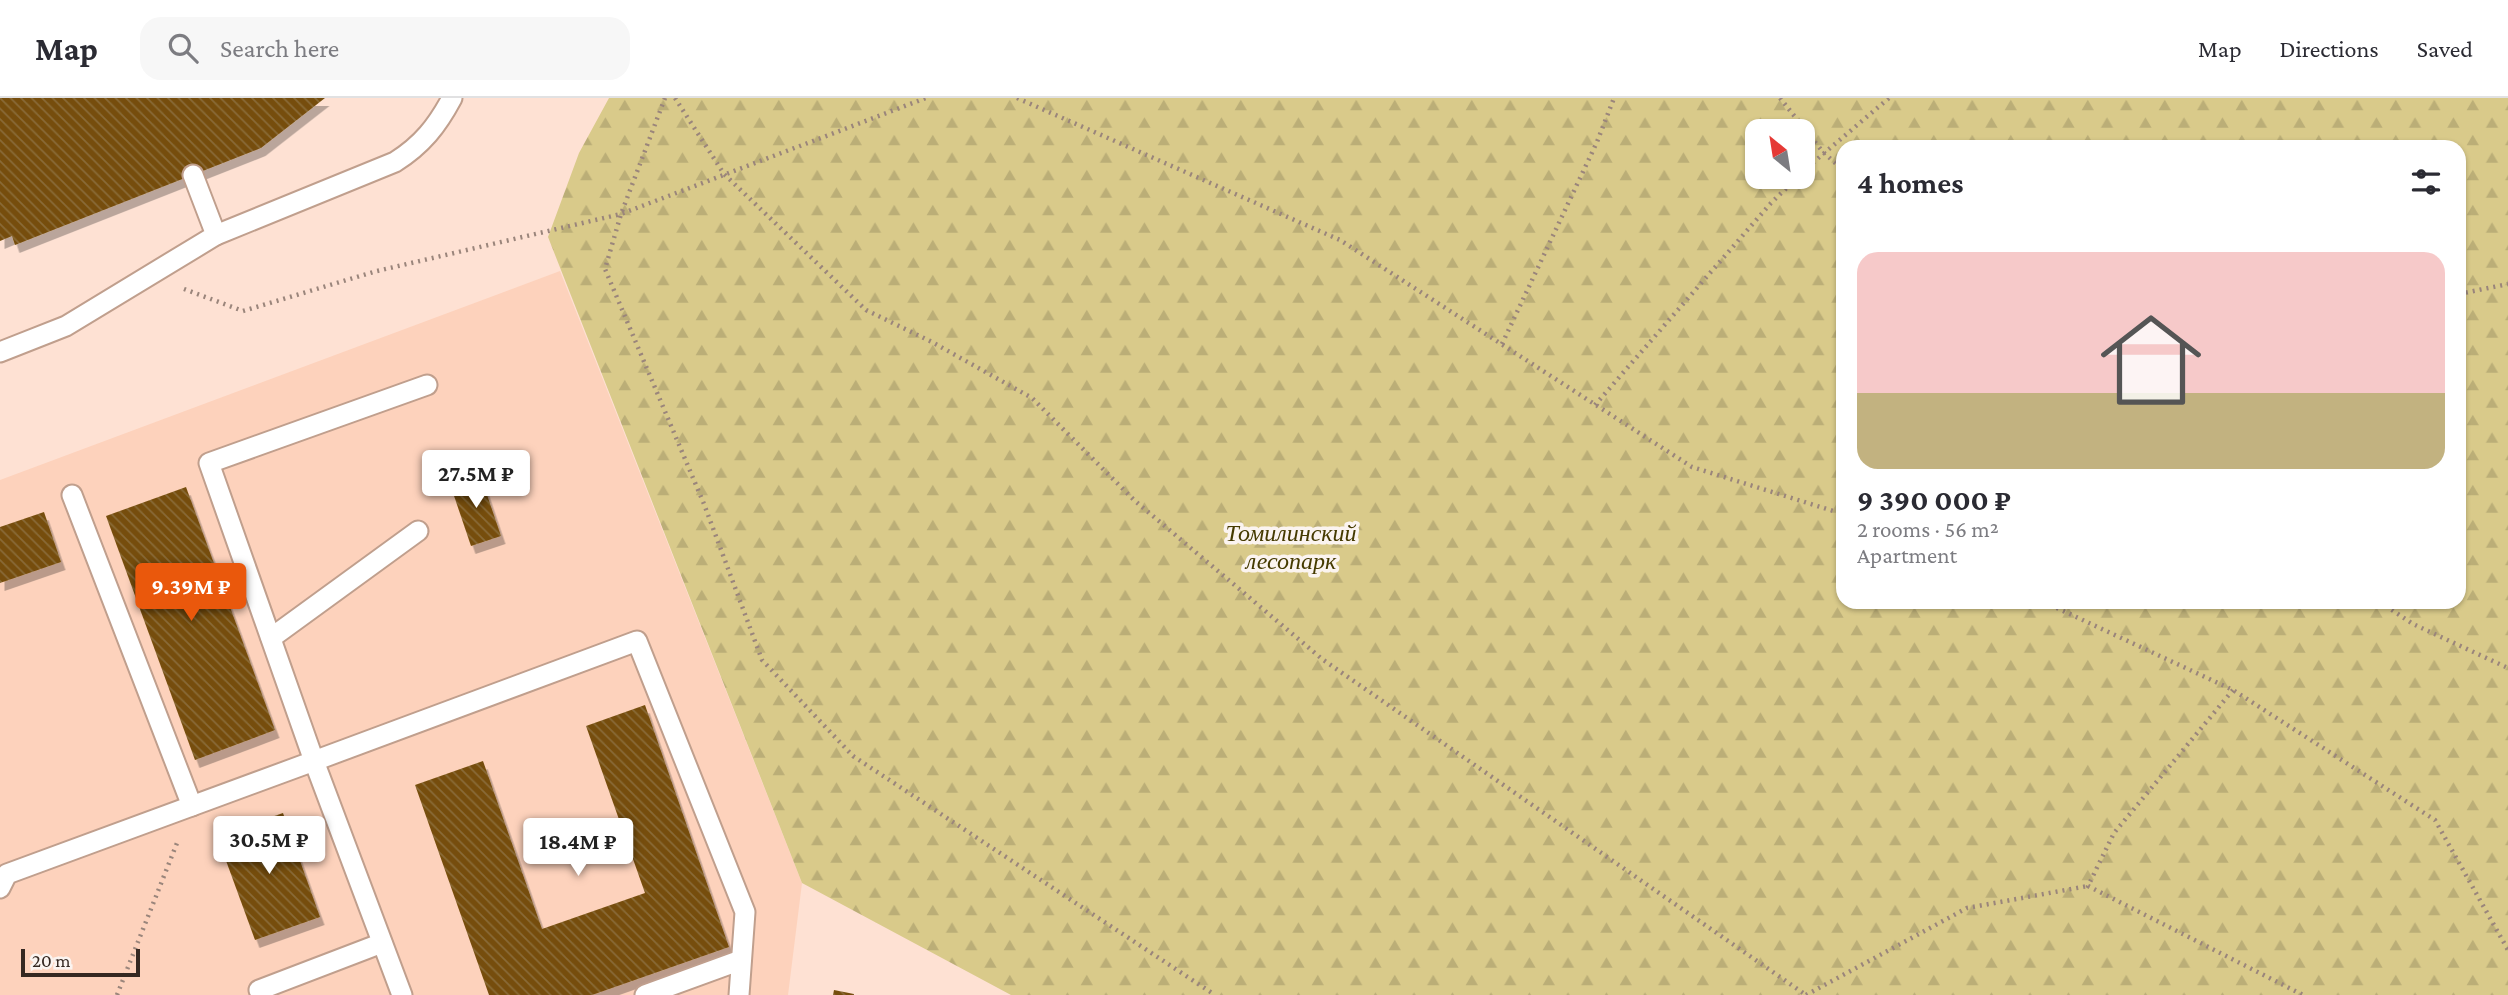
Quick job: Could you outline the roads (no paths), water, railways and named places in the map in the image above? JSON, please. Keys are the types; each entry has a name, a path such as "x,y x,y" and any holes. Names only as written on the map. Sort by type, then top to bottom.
{"lane":[{"path":"0,352 66,326 216,235 395,162 418,148 437,125 452,98"},
{"path":"193,175 216,235"},
{"path":"402,995 314,761 209,463 428,385"},
{"path":"72,495 192,806"},
{"path":"271,638 418,531"},
{"path":"0,888 7,874 637,640 745,912 739,995"},
{"path":"259,990 382,943"},
{"path":"645,995 741,960"}],"park label":[{"name":"Томилинский лесопарк","path":"1291,546"}]}
